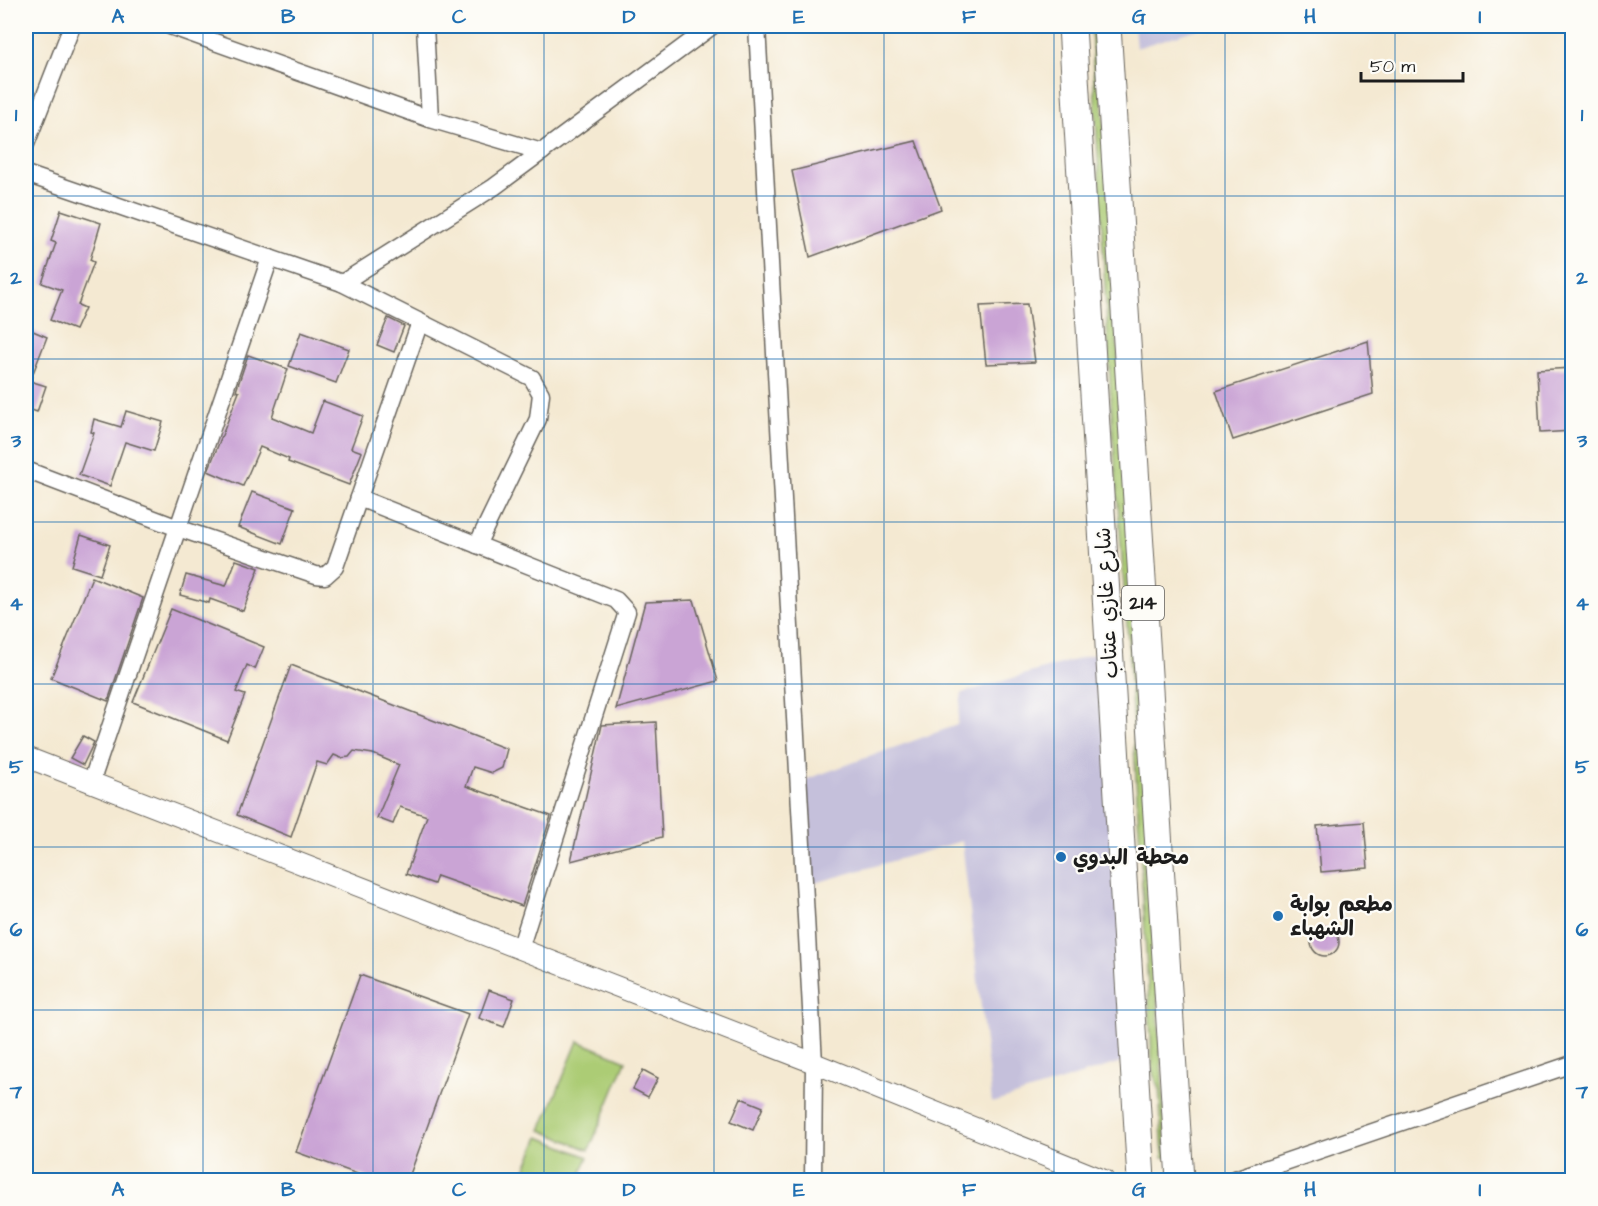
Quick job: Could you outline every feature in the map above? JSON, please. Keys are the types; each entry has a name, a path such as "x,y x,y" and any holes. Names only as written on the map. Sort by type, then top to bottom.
{"highway":[{"name":"شارع غازي عنتاب","path":"1072,26 1140,1180"},
{"name":"214","path":"1107,26 1180,1180"}],"street":[{"path":"26,144 72,26"},
{"path":"170,26 430,119 542,152"},
{"path":"425,26 430,119"},
{"path":"342,283 494,187 712,26"},
{"path":"757,26 814,1063 813,1180"},
{"path":"26,174 342,283 532,378 541,394 538,419 477,545"},
{"path":"91,783 270,258"},
{"path":"26,470 178,528 316,575 325,576 335,567 420,322"},
{"path":"359,498 616,600 627,612 520,949"},
{"path":"26,757 814,1063 1104,1180"},
{"path":"1232,1180 1572,1064"}],"shaded area":[{"path":"1134,26 1208,26 1136,48"},
{"path":"1098,653 1134,1058 992,1103 962,841 805,886 799,782 957,725 962,693"}],"green space":[{"path":"1091,26 1098,26 1167,1158 1163,1157 1159,1087 1153,1074 1128,640 1113,437"},
{"path":"578,1041 626,1061 589,1150 541,1130"},
{"path":"539,1137 588,1157 578,1180 521,1180"}],"building":[{"path":"916,141 941,209 810,257 792,171"},
{"path":"61,210 101,223 90,260 94,262 78,305 85,308 75,330 50,320 62,290 42,283 56,243 51,241"},
{"path":"1027,304 1035,362 986,364 980,306"},
{"path":"388,318 404,326 394,352 377,345"},
{"path":"26,328 47,337 30,381 46,386 37,412 26,408"},
{"path":"301,332 349,349 336,383 289,366"},
{"path":"1368,341 1373,394 1233,440 1216,391"},
{"path":"248,355 288,369 272,417 311,433 323,401 363,416 351,448 362,452 349,485 288,462 289,459 260,447 243,486 208,471 239,392 236,391"},
{"path":"1572,368 1572,431 1540,433 1537,370"},
{"path":"126,411 163,422 154,451 125,442 110,486 79,475 94,433 91,432 94,419 121,427"},
{"path":"252,492 295,508 282,544 238,527"},
{"path":"81,535 110,545 100,575 72,566"},
{"path":"236,560 259,568 243,611 210,599 209,603 180,595 186,575 226,586"},
{"path":"92,577 143,598 108,701 51,678"},
{"path":"694,600 718,681 616,709 645,602"},
{"path":"171,609 264,647 255,669 247,665 236,692 245,695 227,740 133,702"},
{"path":"291,665 507,749 502,768 492,773 473,767 466,786 551,816 522,906 437,876 434,884 406,874 427,816 400,807 393,824 377,818 399,765 373,754 354,751 349,757 341,758 334,755 327,765 317,762 291,837 237,815"},
{"path":"656,722 662,837 571,861 602,725"},
{"path":"83,736 94,742 83,765 70,758"},
{"path":"1364,822 1368,868 1321,872 1317,826"},
{"path":"1325,928 1335,932 1339,942 1335,952 1325,956 1315,952 1311,942 1315,932"},
{"path":"360,975 468,1014 408,1180 374,1180 296,1152"},
{"path":"489,990 514,999 504,1027 479,1018"},
{"path":"643,1070 658,1078 648,1097 633,1089"},
{"path":"741,1098 763,1107 753,1130 731,1121"}],"place":[{"name":"محطة البدوي","path":"1061,857"},
{"name":"مطعم بوابة الشهباء","path":"1278,916"}]}
